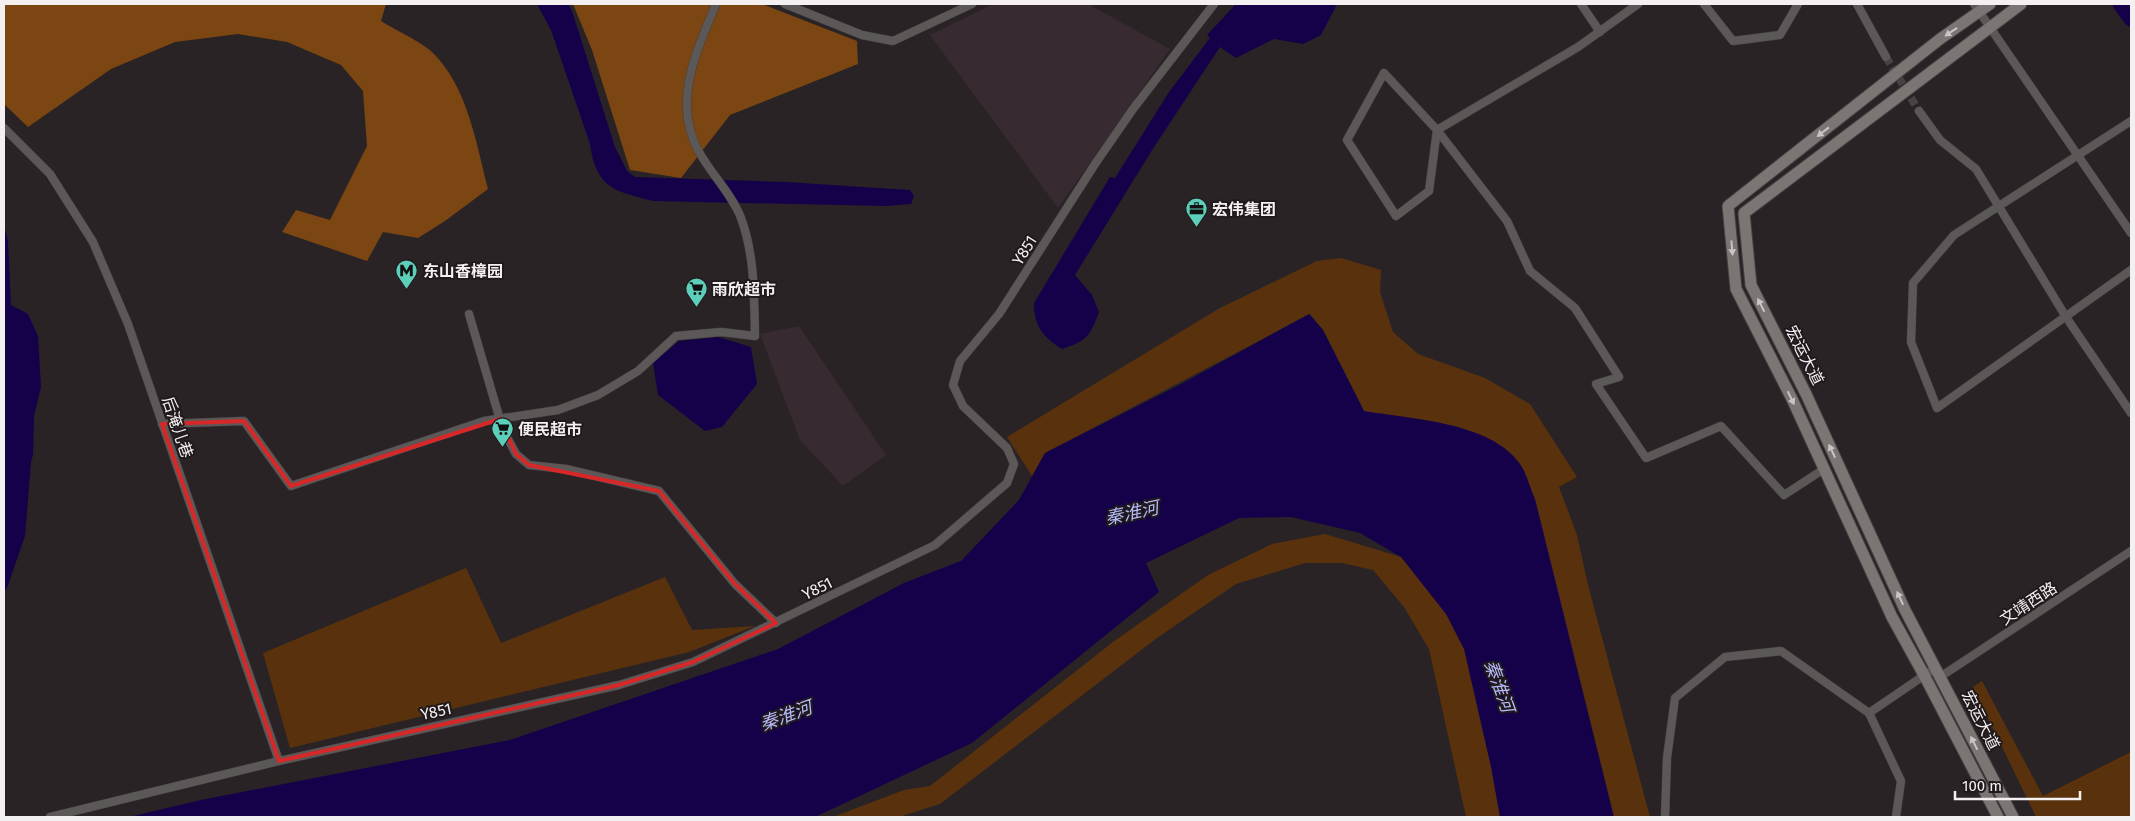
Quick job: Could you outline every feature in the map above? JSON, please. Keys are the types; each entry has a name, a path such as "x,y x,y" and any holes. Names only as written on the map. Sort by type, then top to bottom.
{"main road":[{"name":"宏运大道","path":"1990,4 1977,8 1728,206 1736,289 1793,401 1892,617 1998,817"},
{"name":"宏运大道","path":"2013,817 1905,610 1806,394 1751,285 1744,213 2021,4"}],"street":[{"path":"162,424 244,421 290,486 484,421 558,410 598,395 638,371 676,336 720,332 755,336 753,275 748,239 740,215 698,149 686,99 693,62 716,4"},
{"path":"785,4 862,35 893,41 972,4"},
{"name":"Y851","path":"50,817 280,761 619,685 693,662 935,546 1007,483 1014,464 1007,448 964,406 954,386 960,361 999,314 1095,164 1133,109 1214,4"},
{"path":"1582,4 1600,32"},
{"path":"1437,130 1600,32 1638,4"},
{"path":"1704,4 1733,41 1780,35 1798,4"},
{"path":"1857,4 1886,57"},
{"path":"1977,8 2131,233"},
{"path":"1437,130 1429,191 1396,216 1347,140 1384,73 1437,130 1507,222 1530,271 1575,308 1619,377 1596,384 1646,458 1722,426 1784,495 1824,469"},
{"path":"1918,111 1940,140 1976,169 2066,316 2131,413"},
{"path":"2131,121 1954,235 1913,283 1911,342 1937,408 2131,270"},
{"name":"后淹儿巷","path":"4,128 50,174 92,242 128,324 280,761"},
{"path":"469,314 503,430 516,454 529,464 566,470 659,491 735,584 776,623"},
{"name":"文靖西路","path":"1869,713 1924,675 1938,672 2131,551"},
{"path":"1665,817 1667,758 1675,698 1725,657 1781,652 1869,713 1901,781 1896,817"}],"highlighted area":[{"path":"500,419 516,454 529,465 659,491 735,584 776,623 693,662 619,685 279,761 162,424 244,421 291,486"}],"shaded area":[{"name":"东山香樟园","path":"4,4 386,4 381,21 415,40 433,53 455,83 463,99 475,135 488,189 445,221 418,238 383,232 367,261 282,232 296,210 330,220 367,146 363,91 341,65 287,42 238,34 175,42 111,69 28,127 4,104"},
{"path":"573,4 762,4 857,41 858,64 730,115 681,178 630,170 592,50"},
{"path":"993,4 1088,4 1170,49 1058,208 930,35"},
{"path":"1341,258 1381,270 1380,292 1393,332 1418,354 1485,378 1530,404 1577,477 1559,487 1577,535 1588,585 1650,817 1466,817 1429,649 1404,607 1373,570 1342,563 1305,563 1236,584 1157,638 940,804 899,817 833,817 904,790 930,786 1113,642 1208,575 1272,544 1325,534 1401,557 1364,411 1323,330 1310,314 1045,453 1032,476 1007,437 1220,308 1317,261"},
{"path":"799,326 886,455 843,486 800,440 760,334"},
{"path":"466,568 501,643 665,577 692,630 755,626 689,652 290,748 263,653"},
{"path":"1982,681 2043,796 2131,752 2131,817 2036,817 1973,687"}],"water":[{"path":"537,4 568,4 572,11 615,147 627,171 635,177 785,182 910,190 914,196 911,204 886,206 653,201 618,190 602,179 597,170 551,30"},
{"path":"1236,4 1337,4 1321,35 1303,44 1274,39 1236,58 1220,47 1154,147 1075,275 1092,295 1099,312 1090,332 1082,340 1062,349 1041,330 1034,311 1034,303 1110,177 1115,178 1169,92 1210,38 1207,35"},
{"path":"4,225 8,241 11,305 28,314 38,336 41,387 34,416 33,455 25,536 4,592"},
{"name":"秦淮河","path":"1309,314 1323,330 1364,411 1426,420 1470,431 1490,439 1507,450 1520,464 1535,499 1614,817 1500,817 1491,767 1464,649 1446,614 1401,557 1360,533 1291,517 1239,518 1146,563 1159,592 972,743 815,817 129,817 201,800 510,740 778,649 904,583 961,561 1019,500 1045,453 1183,383"},
{"path":"718,337 751,347 757,384 722,427 705,431 658,395 653,363 679,341"}],"waterway":[{"path":"2120,4 2131,19"}],"tunnel":[{"path":"1886,57 1919,111"}],"place":[{"name":"宏伟集团","path":"1196,228"},
{"name":"东山香樟园","path":"407,290"},
{"name":"雨欣超市","path":"696,308"},
{"name":"便民超市","path":"502,448"}]}
